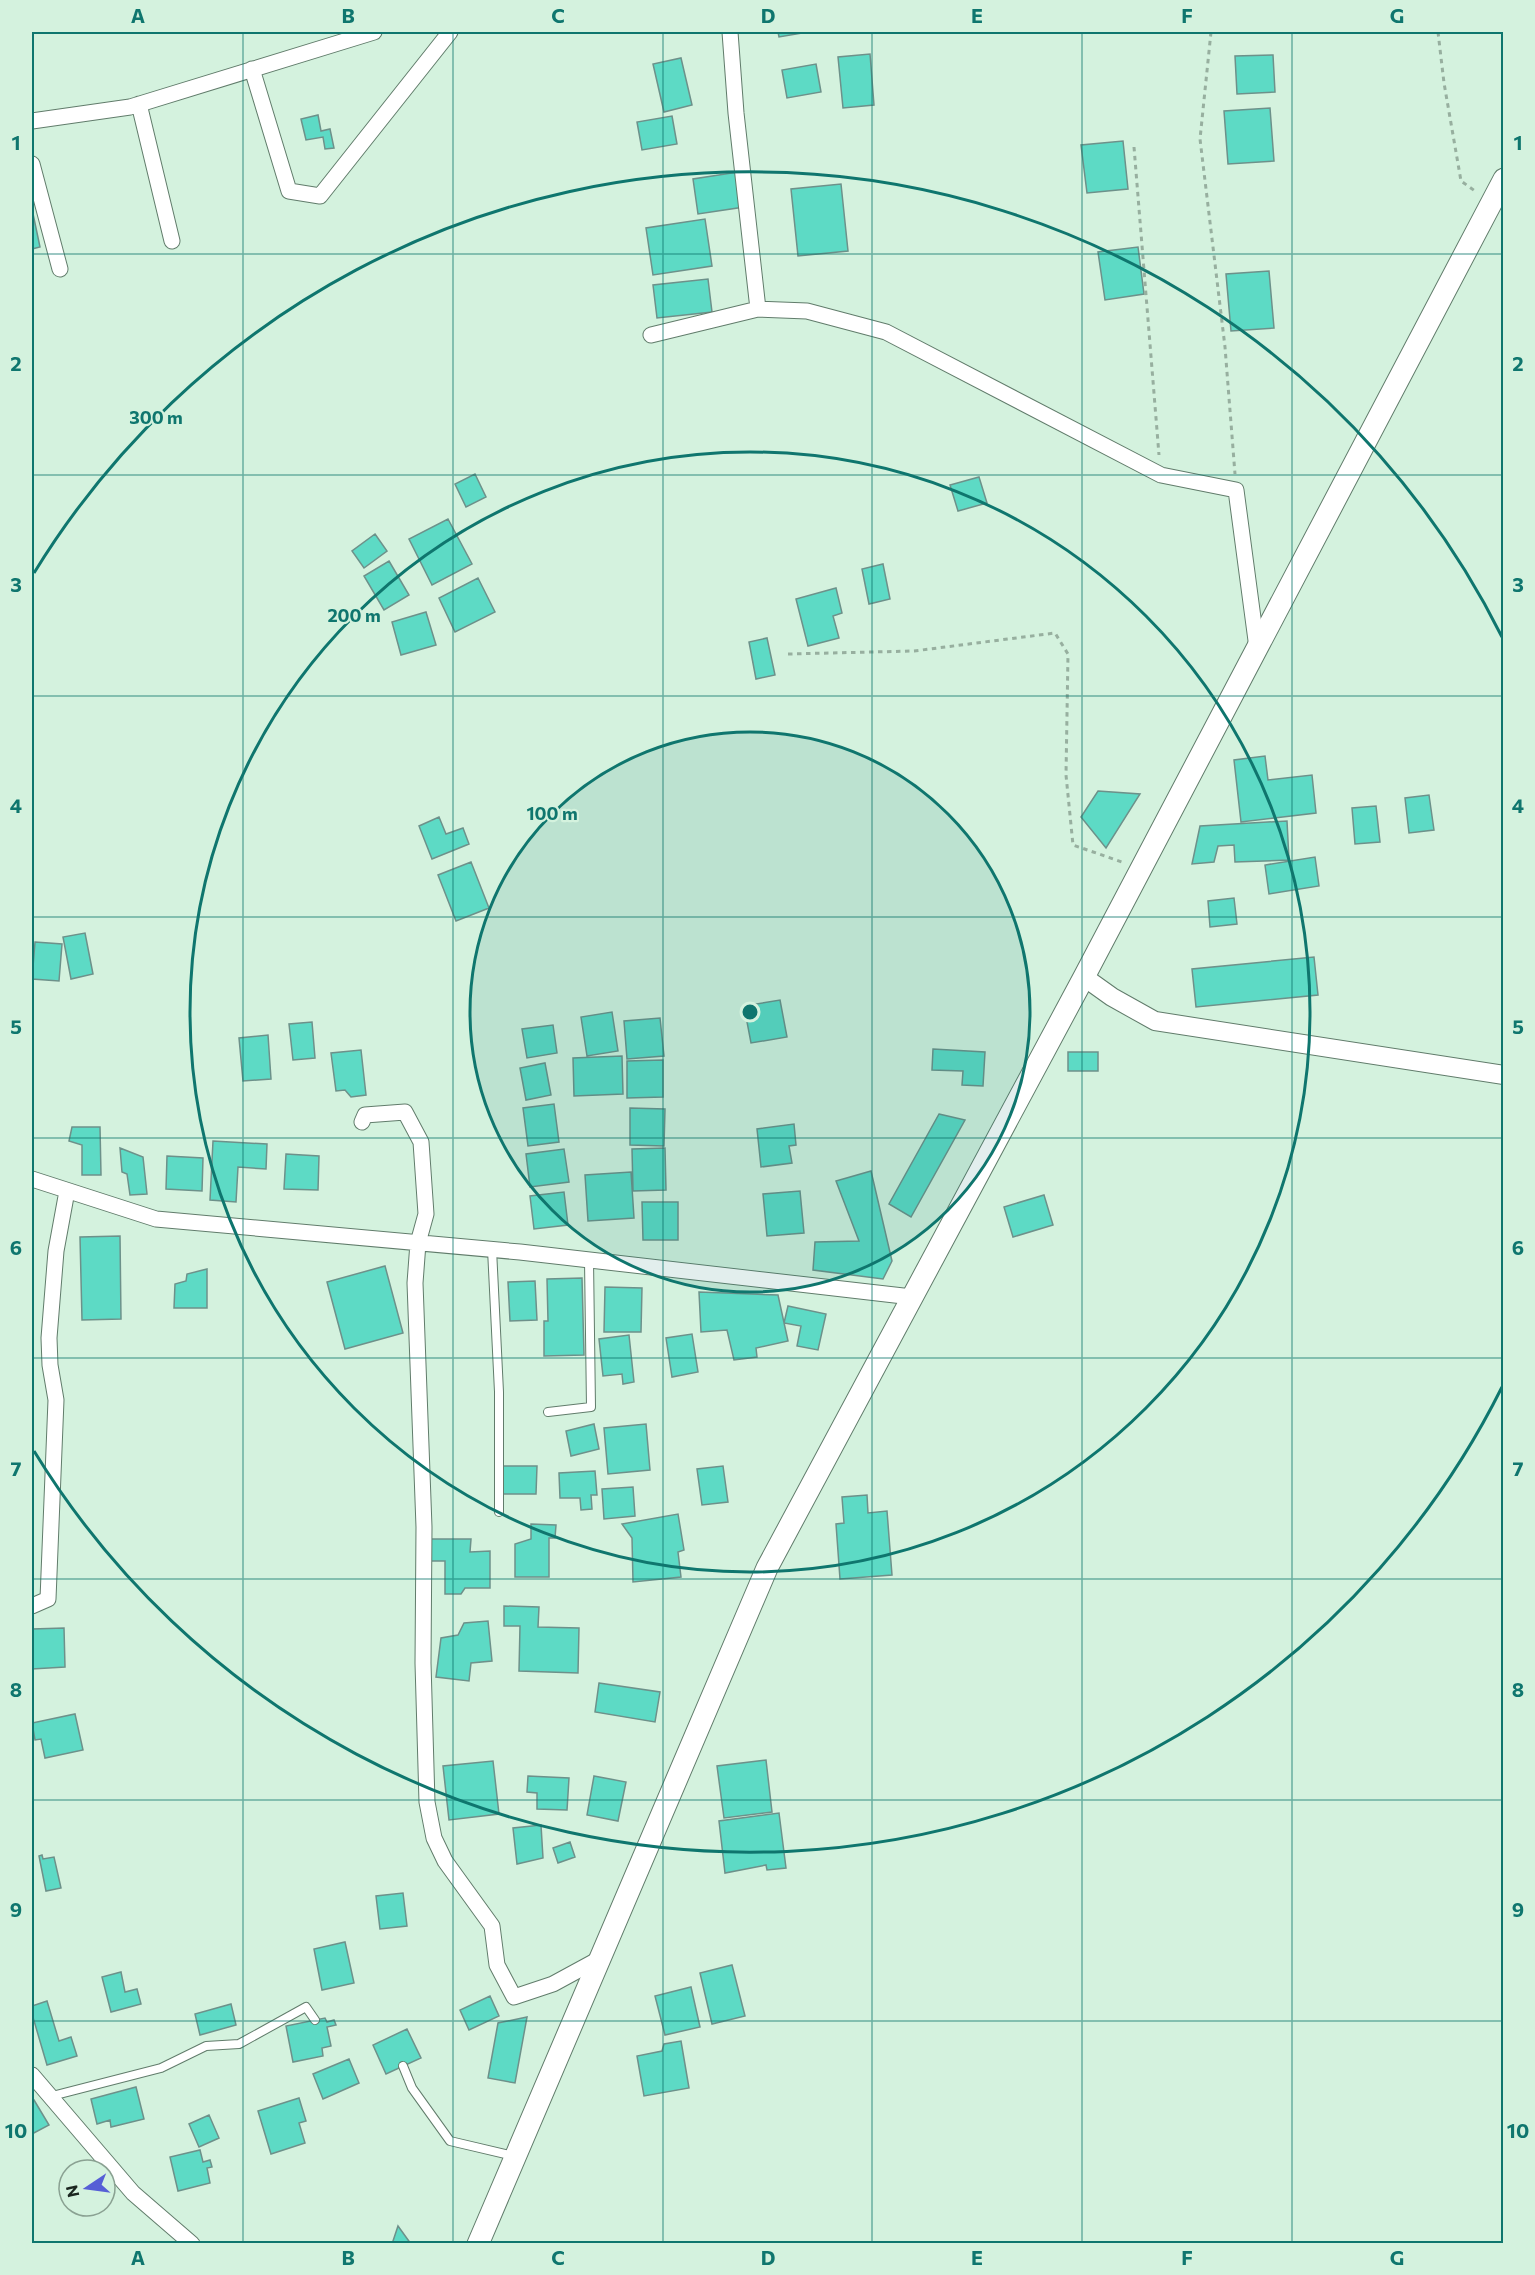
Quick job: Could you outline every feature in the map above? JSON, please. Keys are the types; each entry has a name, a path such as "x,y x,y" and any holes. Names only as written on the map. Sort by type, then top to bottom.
{"main road":[{"path":"478,2244 767,1568 1084,977 1503,179"}],"street":[{"path":"32,121 140,104 374,32"},
{"path":"252,69 289,191 320,196 450,32"},
{"path":"730,32 736,113 758,309"},
{"path":"140,104 172,241"},
{"path":"32,164 60,269"},
{"path":"651,335 758,309 807,311 886,332 1161,475 1236,490 1257,648"},
{"path":"1084,977 1112,997 1155,1021 1503,1075"},
{"path":"362,1122 365,1115 405,1112 421,1142 426,1214 418,1243 415,1283 424,1527 423,1663 427,1802 434,1838 445,1861 492,1926 497,1965 514,1997 553,1984 599,1959"},
{"path":"32,1179 156,1219 492,1249 912,1297"},
{"path":"32,1606 48,1599 56,1400 50,1365 49,1338 55,1261 67,1191"},
{"path":"32,2075 133,2193 192,2244"}],"lane":[{"path":"492,1249 499,1392 499,1512"},
{"path":"548,1412 591,1407 589,1260"},
{"path":"52,2096 161,2068 206,2046 239,2044 306,2007 315,2020"},
{"path":"403,2066 412,2088 450,2141 515,2156"}],"path":[{"path":"1211,32 1200,139 1225,346 1236,490"},
{"path":"1438,32 1444,83 1461,181 1491,202"},
{"path":"1134,147 1161,475"},
{"path":"788,654 914,651 1055,633 1068,654 1066,775 1073,844 1141,868"}],"building":[{"path":"778,32 808,32 779,37"},
{"path":"870,54 874,105 843,108 838,57"},
{"path":"1273,55 1275,92 1237,94 1235,56"},
{"path":"681,58 692,105 664,112 653,64"},
{"path":"816,64 821,92 787,98 782,70"},
{"path":"1270,108 1274,161 1228,164 1224,111"},
{"path":"318,115 321,131 330,129 334,148 325,149 323,137 306,140 301,119"},
{"path":"672,116 677,144 642,150 637,122"},
{"path":"1123,141 1128,189 1087,193 1081,145"},
{"path":"738,172 744,207 698,214 693,179"},
{"path":"841,184 848,251 798,256 791,189"},
{"path":"32,209 40,247 32,249"},
{"path":"705,219 712,266 653,275 646,228"},
{"path":"1138,247 1144,294 1105,300 1098,252"},
{"path":"1269,271 1274,328 1231,331 1226,274"},
{"path":"708,279 712,312 657,318 653,285"},
{"path":"475,474 486,497 466,507 455,484"},
{"path":"979,477 987,503 958,511 950,485"},
{"path":"448,519 472,564 432,585 409,539"},
{"path":"375,534 387,551 364,568 352,551"},
{"path":"389,561 409,595 384,610 364,576"},
{"path":"883,564 890,599 869,604 862,569"},
{"path":"478,578 495,612 455,632 439,598"},
{"path":"836,588 842,613 833,616 839,638 808,646 796,599"},
{"path":"426,612 436,645 401,655 392,622"},
{"path":"767,638 775,675 756,679 749,642"},
{"path":"1265,756 1268,780 1312,775 1316,813 1241,822 1234,760"},
{"path":"1098,791 1140,794 1106,848 1081,817"},
{"path":"1429,795 1434,830 1409,833 1405,798"},
{"path":"1376,806 1380,842 1355,844 1352,808"},
{"path":"439,817 446,834 463,828 469,844 432,859 419,826"},
{"path":"1287,821 1289,860 1235,862 1234,845 1218,846 1214,862 1192,864 1200,826"},
{"path":"1315,857 1319,886 1269,894 1265,865"},
{"path":"471,862 489,908 456,921 438,875"},
{"path":"1234,898 1237,924 1210,927 1208,901"},
{"path":"85,933 93,974 71,979 63,937"},
{"path":"35,942 62,944 59,981 32,979"},
{"path":"1314,957 1318,995 1196,1007 1192,969"},
{"path":"780,1000 787,1037 751,1043 744,1006"},
{"path":"612,1012 618,1051 587,1056 581,1017"},
{"path":"660,1018 664,1056 627,1059 624,1021"},
{"path":"312,1022 315,1058 293,1060 289,1024"},
{"path":"553,1025 557,1053 527,1058 522,1029"},
{"path":"268,1035 271,1079 243,1081 239,1038"},
{"path":"933,1049 985,1052 983,1086 962,1085 963,1071 932,1070"},
{"path":"361,1050 366,1095 351,1097 345,1090 336,1091 331,1053"},
{"path":"1068,1052 1098,1052 1098,1071 1068,1071"},
{"path":"622,1056 623,1094 574,1096 573,1058"},
{"path":"663,1060 663,1097 627,1098 627,1061"},
{"path":"545,1063 551,1095 526,1100 520,1068"},
{"path":"554,1104 559,1142 528,1146 523,1108"},
{"path":"630,1108 665,1109 664,1146 630,1145"},
{"path":"939,1114 965,1120 911,1217 889,1204"},
{"path":"794,1124 796,1145 789,1146 792,1163 761,1167 757,1129"},
{"path":"72,1127 100,1127 101,1175 82,1175 82,1145 69,1141"},
{"path":"213,1141 267,1144 266,1169 238,1167 236,1202 210,1200"},
{"path":"120,1148 143,1157 147,1194 130,1195 127,1174 122,1172"},
{"path":"665,1148 666,1190 633,1191 632,1149"},
{"path":"564,1149 569,1182 530,1187 526,1154"},
{"path":"286,1154 319,1156 318,1190 284,1189"},
{"path":"167,1156 203,1158 202,1191 166,1189"},
{"path":"871,1171 892,1261 883,1279 813,1270 815,1242 859,1241 836,1181"},
{"path":"631,1172 634,1218 588,1221 585,1175"},
{"path":"800,1191 804,1233 767,1236 763,1194"},
{"path":"564,1192 568,1225 534,1229 530,1196"},
{"path":"1044,1195 1053,1225 1013,1237 1004,1207"},
{"path":"642,1202 678,1202 678,1240 643,1240"},
{"path":"120,1236 121,1319 82,1320 80,1237"},
{"path":"385,1266 403,1333 345,1349 327,1282"},
{"path":"207,1269 207,1308 174,1308 175,1284 186,1281 187,1274"},
{"path":"582,1278 584,1355 544,1356 544,1321 548,1321 547,1279"},
{"path":"535,1281 537,1320 510,1321 508,1282"},
{"path":"605,1287 642,1288 641,1332 604,1332"},
{"path":"699,1292 778,1295 788,1341 756,1348 757,1357 734,1360 727,1330 701,1332"},
{"path":"788,1306 826,1314 818,1350 797,1346 801,1326 784,1323"},
{"path":"692,1334 698,1372 672,1377 666,1338"},
{"path":"629,1335 634,1382 623,1384 622,1374 603,1376 599,1339"},
{"path":"594,1424 599,1449 571,1456 566,1431"},
{"path":"646,1424 650,1470 608,1474 604,1428"},
{"path":"503,1466 537,1466 536,1494 503,1494"},
{"path":"723,1466 728,1502 702,1505 697,1469"},
{"path":"595,1471 597,1495 591,1495 592,1509 581,1510 580,1498 560,1498 559,1473"},
{"path":"633,1487 635,1516 604,1519 602,1489"},
{"path":"867,1495 868,1513 887,1511 892,1575 840,1579 836,1524 844,1523 842,1497"},
{"path":"678,1514 684,1550 678,1552 681,1577 633,1582 632,1538 622,1524"},
{"path":"531,1524 556,1525 555,1538 549,1538 549,1577 515,1577 515,1544 531,1539"},
{"path":"430,1539 471,1539 470,1552 490,1551 490,1588 465,1588 461,1594 445,1594 445,1561 430,1561"},
{"path":"504,1606 539,1607 538,1627 579,1628 578,1673 519,1671 520,1626 504,1626"},
{"path":"488,1621 492,1661 471,1663 469,1681 436,1677 441,1638 458,1635 464,1623"},
{"path":"64,1628 65,1667 32,1669 32,1629"},
{"path":"599,1683 660,1692 655,1722 595,1712"},
{"path":"75,1714 83,1750 45,1758 41,1739 35,1740 32,1723"},
{"path":"766,1760 772,1812 724,1818 717,1766"},
{"path":"493,1761 499,1814 449,1820 443,1766"},
{"path":"528,1776 569,1778 567,1810 537,1809 537,1793 527,1792"},
{"path":"594,1776 626,1782 618,1821 587,1815"},
{"path":"779,1813 786,1868 767,1870 766,1865 725,1873 719,1821"},
{"path":"541,1825 543,1858 517,1864 513,1828"},
{"path":"570,1842 575,1857 558,1863 553,1848"},
{"path":"42,1855 43,1859 54,1857 61,1888 46,1891 39,1856"},
{"path":"403,1893 407,1926 380,1929 376,1896"},
{"path":"345,1942 354,1983 322,1990 314,1949"},
{"path":"732,1965 745,2016 712,2024 700,1973"},
{"path":"121,1972 125,1992 137,1989 141,2004 111,2012 102,1977"},
{"path":"691,1987 700,2027 665,2035 655,1996"},
{"path":"490,1996 499,2016 469,2030 460,2010"},
{"path":"47,2001 59,2041 71,2037 77,2056 47,2065 32,2014 32,2006"},
{"path":"231,2004 236,2025 200,2035 195,2014"},
{"path":"527,2017 515,2083 488,2078 498,2023"},
{"path":"325,2018 327,2022 334,2020 336,2025 327,2027 331,2046 322,2048 323,2056 293,2062 286,2026"},
{"path":"407,2029 421,2058 386,2074 373,2045"},
{"path":"681,2041 689,2088 644,2096 637,2056 662,2051 664,2044"},
{"path":"349,2059 359,2083 323,2099 313,2074"},
{"path":"136,2087 144,2119 111,2127 110,2120 97,2124 91,2099"},
{"path":"299,2098 306,2121 299,2123 305,2143 271,2154 258,2111"},
{"path":"34,2100 49,2125 32,2134 32,2101"},
{"path":"209,2115 219,2138 199,2147 189,2124"},
{"path":"200,2150 203,2162 210,2160 212,2167 207,2168 210,2183 178,2191 170,2157"},
{"path":"398,2226 411,2244 392,2244"}]}
